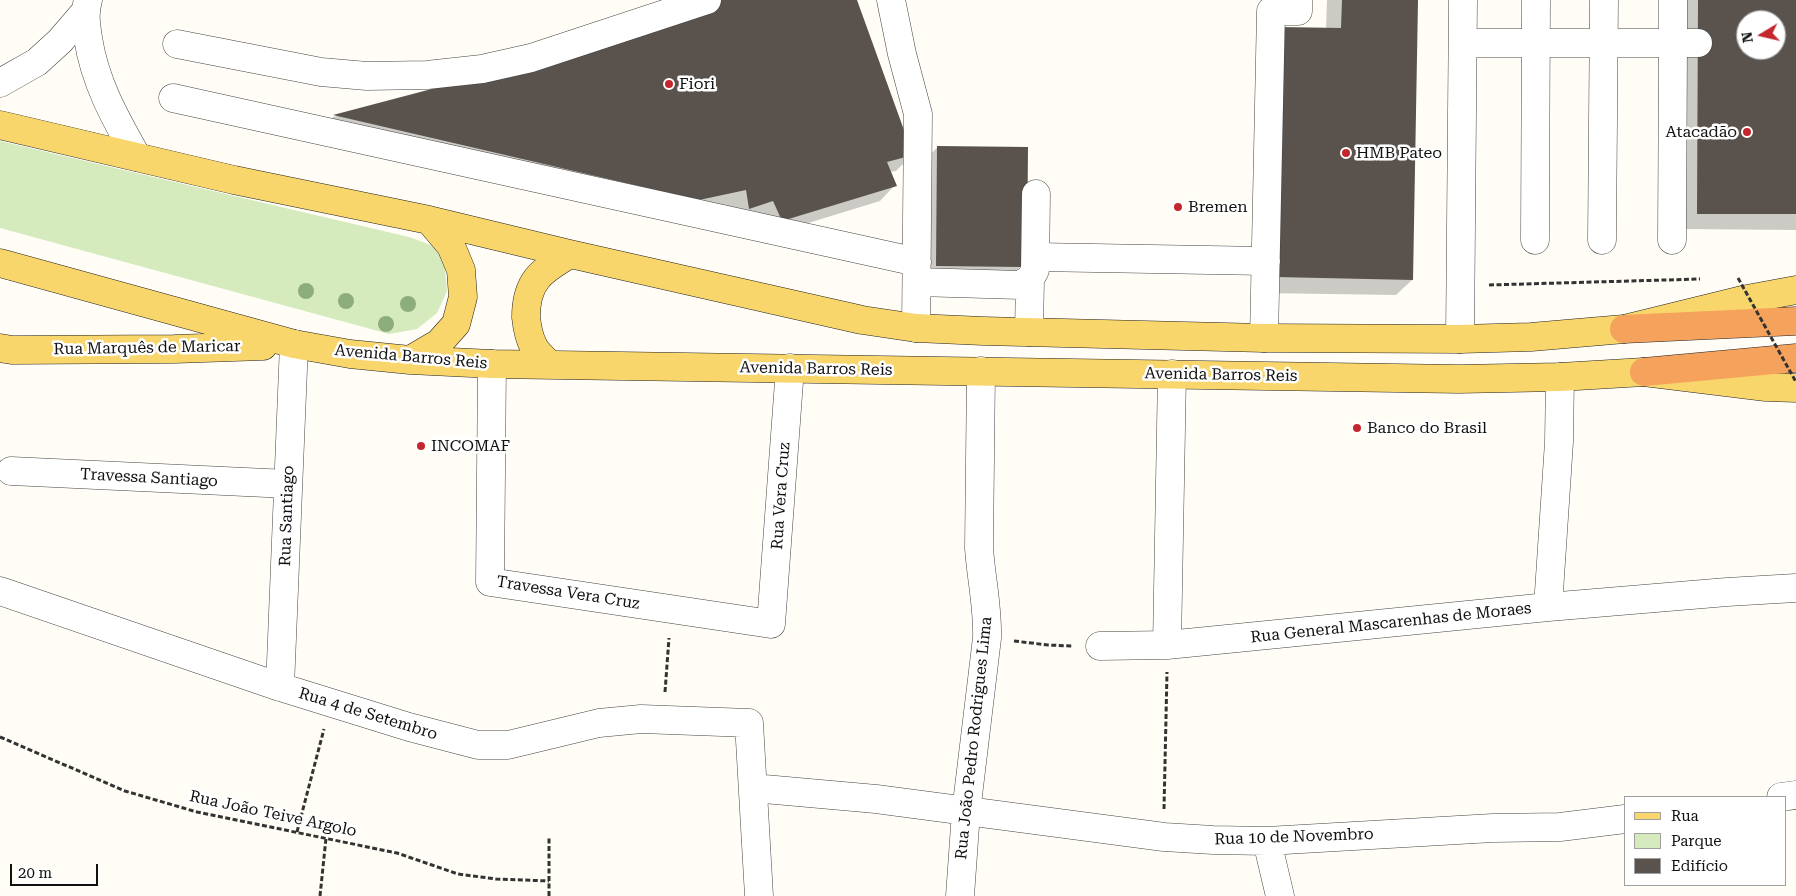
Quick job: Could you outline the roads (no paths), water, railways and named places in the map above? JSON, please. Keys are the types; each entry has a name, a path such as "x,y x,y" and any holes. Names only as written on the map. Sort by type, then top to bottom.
{"highway":[{"path":"1624,329 1796,321"},
{"name":"Avenida Barros Reis","path":"1644,372 1796,358"}],"main road":[{"path":"0,125 234,180 429,220 862,320 916,328 1264,338 1460,339 1531,337 1624,329 1742,300 1796,290"},
{"path":"410,360 439,343 456,324 463,297 461,270 451,246 429,220"},
{"path":"549,365 534,348 527,325 526,301 534,281 549,266 570,254"},
{"name":"Avenida Barros Reis","path":"0,263 294,344 350,354 410,360 492,364 1459,379 1560,377 1644,372 1766,387 1796,388"},
{"name":"Rua Marquês de Maricar","path":"0,348 12,350 174,349 294,344"}],"street":[{"path":"177,44 321,72 367,76 426,75 482,69 531,58 707,0"},
{"path":"891,0 902,54 918,114 916,328"},
{"path":"1264,338 1271,11 1298,11 1298,0"},
{"path":"1460,339 1463,0"},
{"path":"1534,240 1536,0"},
{"path":"1602,240 1604,0"},
{"path":"1672,240 1685,43 1673,0"},
{"path":"0,83 36,62 60,41 86,6"},
{"path":"86,6 90,46 97,77 110,110 137,157"},
{"path":"1462,44 1685,43"},
{"path":"173,98 917,272 1020,285 1033,268"},
{"path":"1029,332 1036,194"},
{"path":"1033,268 1266,261"},
{"name":"Rua Santiago","path":"280,687 294,344"},
{"name":"Travessa Vera Cruz","path":"492,364 490,582 771,624"},
{"name":"Rua Vera Cruz","path":"771,624 790,368"},
{"name":"Rua João Pedro Rodrigues Lima","path":"960,896 966,812 987,616 979,548 981,371"},
{"path":"1167,645 1172,374"},
{"path":"1548,607 1559,442 1560,377"},
{"name":"Travessa Santiago","path":"11,471 288,484"},
{"name":"Rua General Mascarenhas de Moraes","path":"1100,646 1167,645 1548,607 1796,588"},
{"name":"Rua 4 de Setembro","path":"0,591 280,687 426,732 478,745 508,745 599,723 641,719 749,723 753,788"},
{"path":"753,788 759,896"},
{"name":"Rua 10 de Novembro","path":"753,788 876,799 1164,837 1213,840 1267,841 1484,828 1560,827 1624,818"},
{"path":"1267,841 1280,896"}],"place":[{"name":"Fiori","path":"669,84"},
{"name":"Atacadão","path":"1747,132"},
{"name":"HMB Pateo","path":"1346,153"},
{"name":"Bremen","path":"1178,207"},
{"name":"Banco do Brasil","path":"1357,428"},
{"name":"INCOMAF","path":"421,446"}]}
